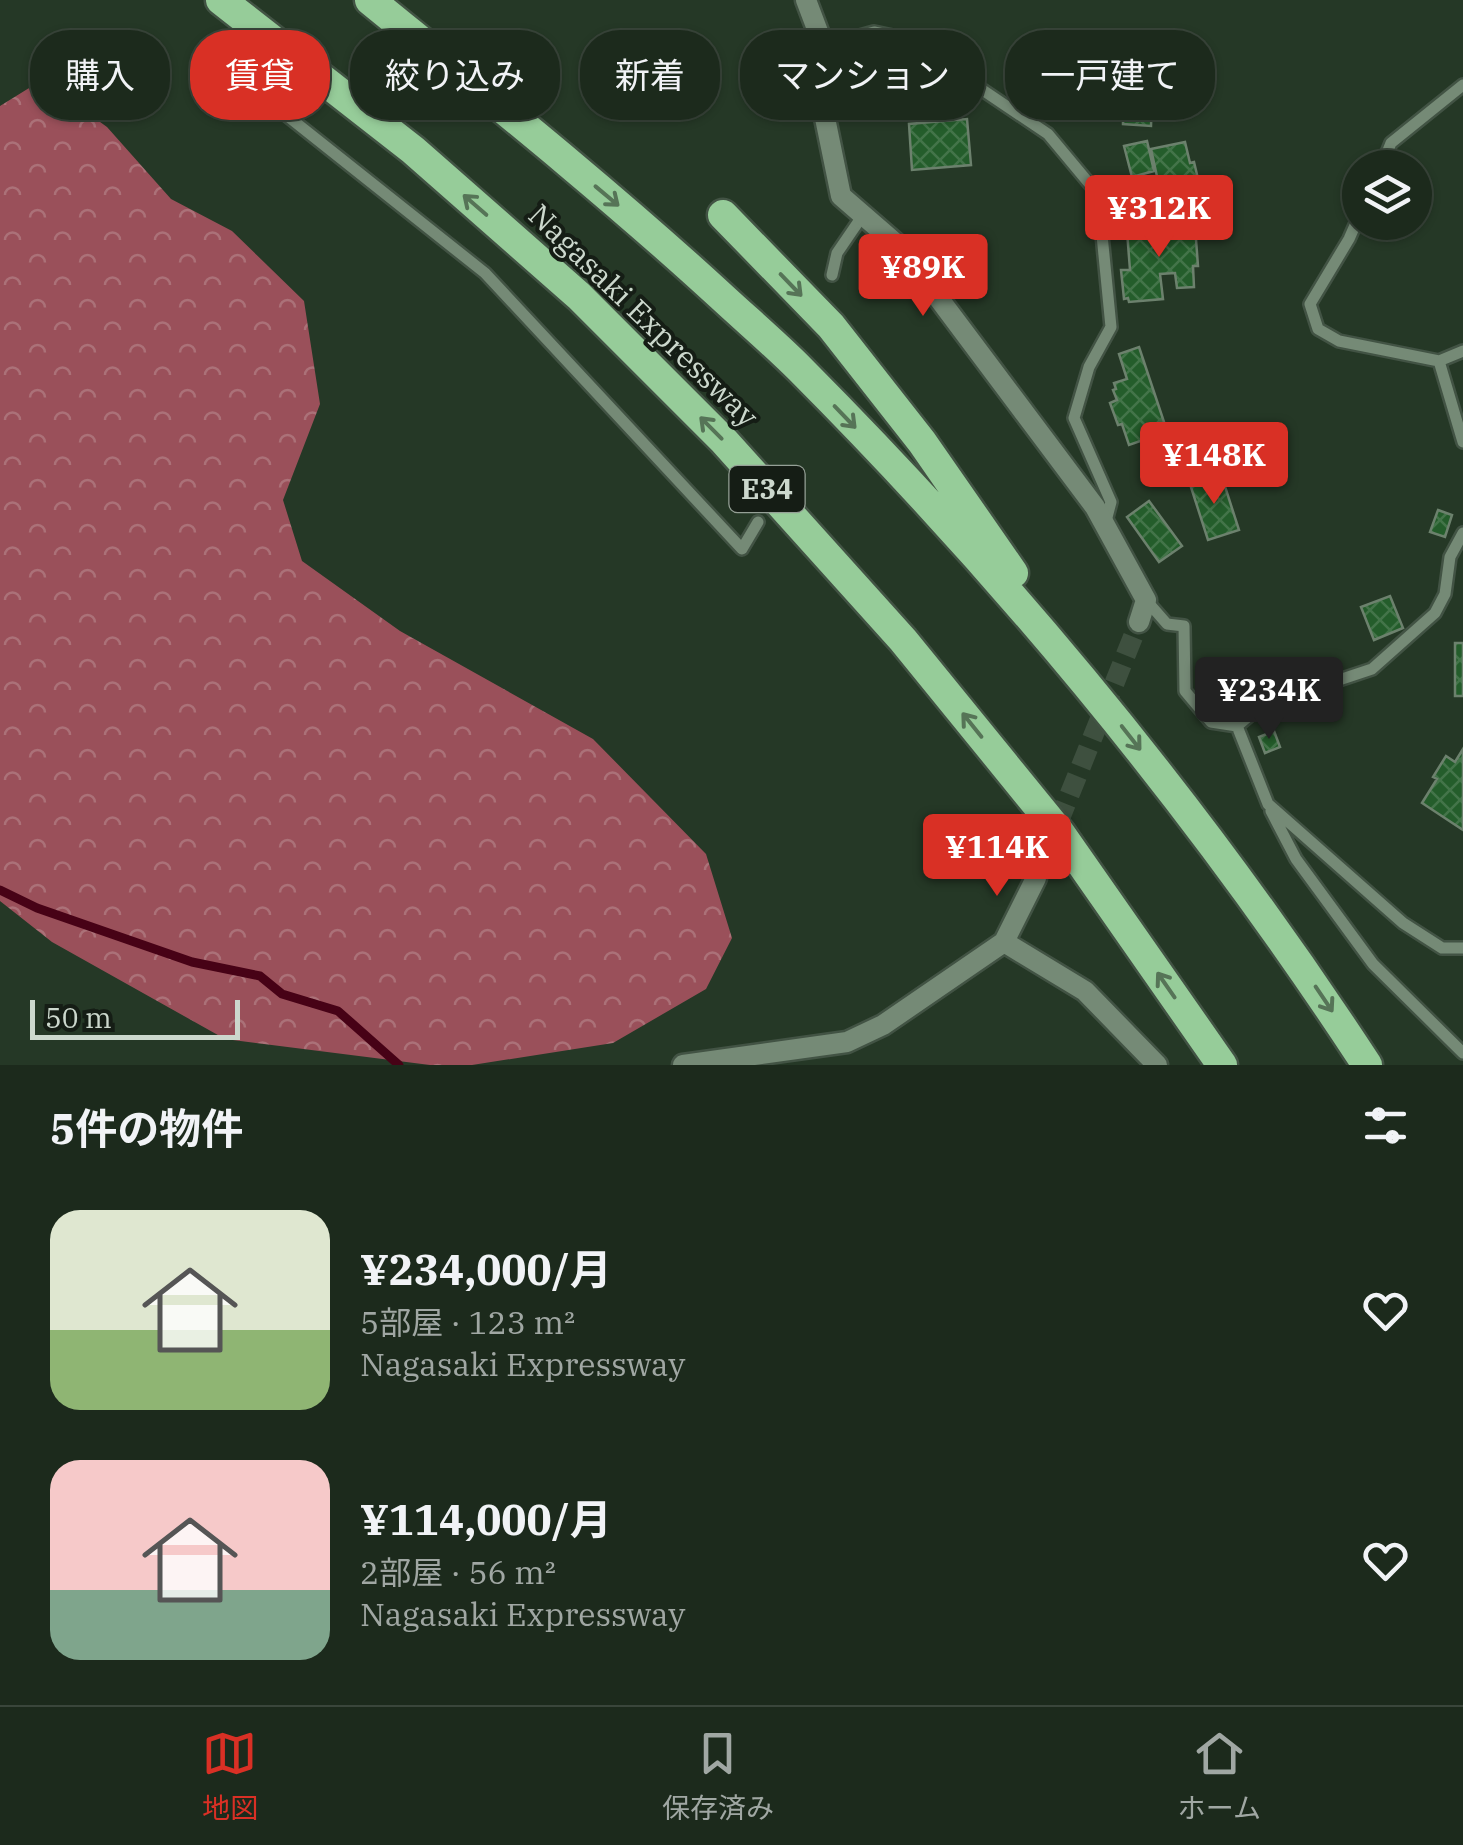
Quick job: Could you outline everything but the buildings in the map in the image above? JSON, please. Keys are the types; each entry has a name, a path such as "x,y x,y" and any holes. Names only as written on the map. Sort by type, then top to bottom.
{"highway":[{"name":"Nagasaki Expressway","path":"221,0 441,174 579,296 724,440 902,640 1060,833 1222,1065"},
{"name":"Nagasaki Expressway","path":"370,0 666,246 798,368 960,537 1101,700 1227,860 1368,1065"},
{"path":"723,215 831,326 922,442 1101,700"}],"street":[{"path":"806,0 817,30"},
{"path":"825,120 841,196 901,248 1094,507 1146,600 1139,622"},
{"path":"683,1065 847,1042 883,1026 1004,942 1036,878"},
{"path":"1004,942 1085,991 1157,1065"}],"lane":[{"path":"1389,150 1392,143 1463,85"},
{"path":"985,91 1048,134 1098,194 1110,327 1089,368 1074,418 1110,502 1104,525"},
{"path":"292,120 484,273 742,549 758,522"},
{"path":"832,275 837,253 863,215"},
{"path":"1348,240 1310,304 1318,329 1339,342 1439,361 1463,351"},
{"path":"1439,361 1463,442"},
{"path":"1146,600 1166,624 1184,626 1186,691 1212,722 1237,726 1261,706 1372,669 1436,614 1446,594 1450,557 1463,533"},
{"path":"1237,726 1268,804 1296,859 1373,964 1463,1053"},
{"path":"1268,804 1403,923 1442,948 1463,948"}],"green space":[{"path":"30,87 30,120 97,120 171,199 232,231 304,301 320,404 283,500 302,561 400,631 593,739 706,854 732,938 706,989 613,1043 472,1065 430,1065 225,1039 52,942 0,901 0,106"}],"waterway":[{"path":"0,890 37,908 192,962 260,976 282,994 338,1011 399,1065"}],"tunnel":[{"path":"1036,878 1139,622"}]}
